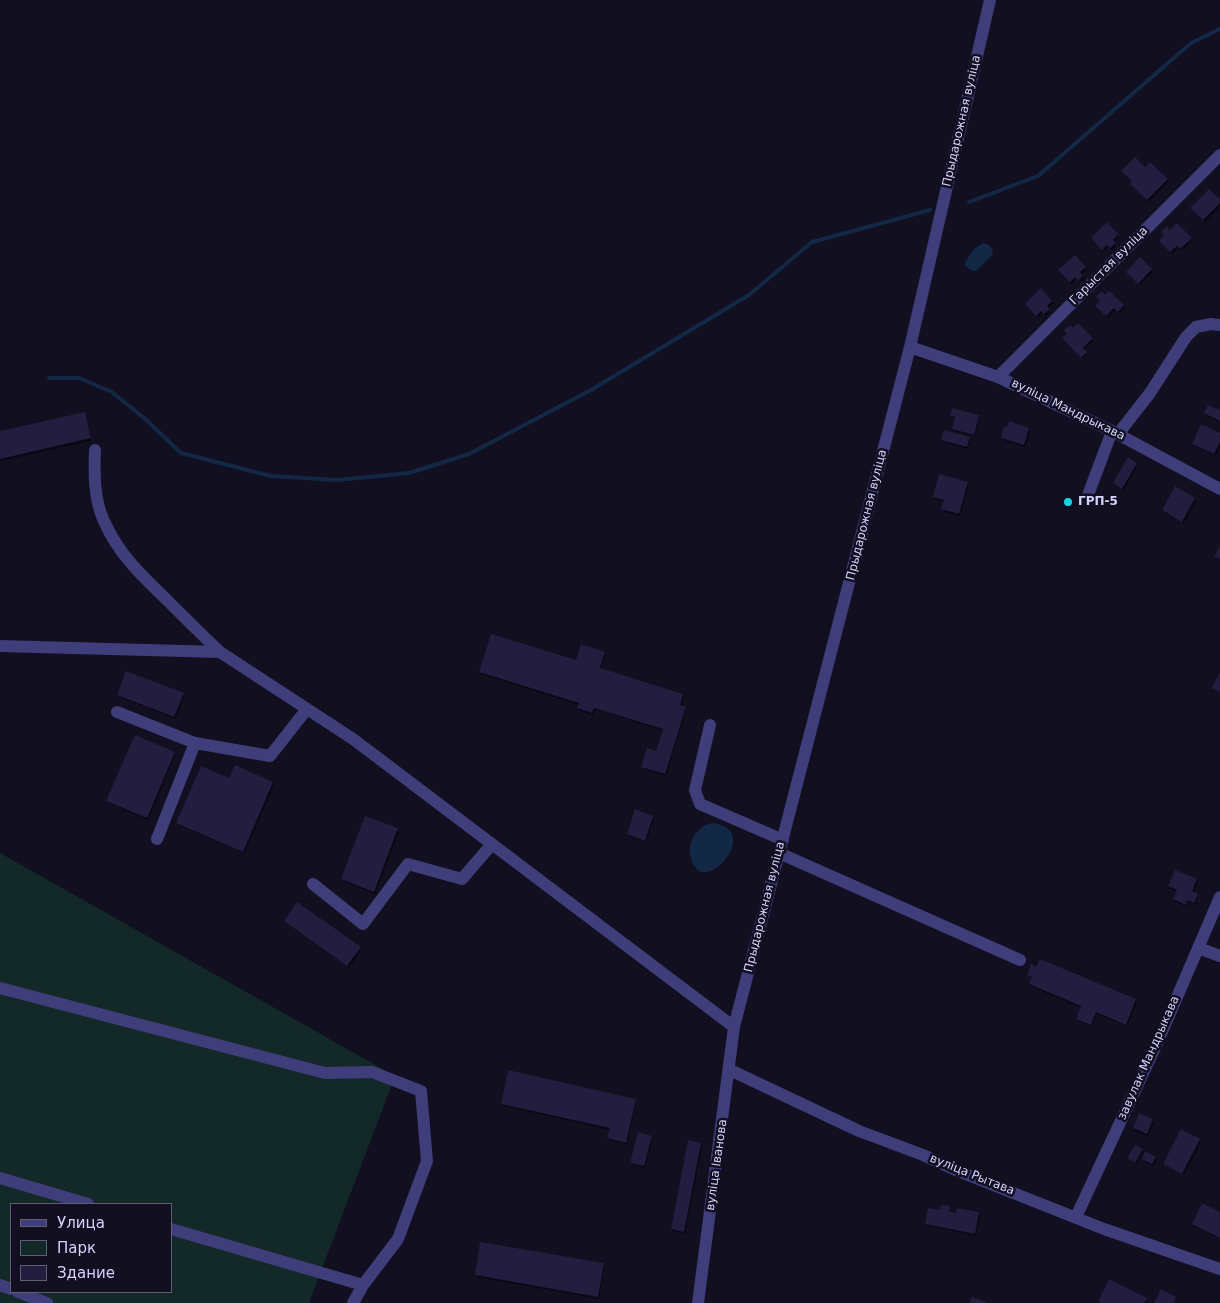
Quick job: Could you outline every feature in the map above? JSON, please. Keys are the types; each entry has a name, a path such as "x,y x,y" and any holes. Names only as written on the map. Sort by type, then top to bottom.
{"street":[{"name":"Прыдарожная вуліца","path":"734,1027 910,347 990,0"},
{"name":"Гарыстая вуліца","path":"998,377 1220,155"},
{"path":"1088,495 1115,432 1150,393 1186,337 1196,327 1211,324 1220,325"},
{"name":"вуліца Мандрыкава","path":"910,347 998,377 1115,432 1220,488"},
{"path":"95,450 94,469 97,495 103,520 118,546 130,564 220,652 353,739 734,1027"},
{"path":"0,646 220,652"},
{"path":"117,712 195,743 270,756 307,709"},
{"path":"710,724 695,790 700,804 783,840"},
{"path":"157,839 195,743"},
{"path":"313,884 363,924 408,864 462,879 492,844"},
{"path":"779,853 1020,960"},
{"name":"завулак Мандрыкава","path":"1076,1217 1159,1039 1220,897"},
{"path":"1198,948 1220,956"},
{"path":"0,988 325,1073 372,1072 421,1091 427,1161 398,1239 363,1285 353,1303"},
{"name":"вуліца Іванова","path":"698,1303 730,1070 734,1027"},
{"name":"вуліца Рытава","path":"730,1070 859,1131 1135,1240 1220,1269"},
{"path":"0,1178 85,1203"},
{"path":"172,1229 363,1285"},
{"path":"21,1293 47,1303"}],"green space":[{"path":"0,853 395,1076 309,1303 0,1303"}],"water":[{"path":"983,243 989,245 993,250 992,255 976,271 972,271 964,265 972,252"},
{"path":"712,823 726,827 732,835 733,845 721,864 712,871 703,872 696,868 692,862 690,848 699,829"}],"building":[{"path":"1135,157 1145,167 1150,162 1168,179 1147,200 1130,184 1132,181 1121,171"},
{"path":"1209,189 1220,199 1220,203 1203,220 1190,208"},
{"path":"1107,222 1118,234 1113,240 1116,243 1110,248 1107,245 1102,250 1091,238"},
{"path":"1177,223 1192,238 1180,249 1177,246 1170,252 1159,241 1164,235 1161,232 1167,226 1170,230"},
{"path":"1075,255 1086,267 1080,272 1083,276 1078,281 1075,277 1070,282 1058,270"},
{"path":"1140,257 1152,269 1138,284 1126,272"},
{"path":"1041,288 1052,301 1047,306 1050,309 1044,314 1041,311 1036,316 1025,304"},
{"path":"1102,291 1105,295 1109,291 1124,305 1118,312 1114,308 1106,316 1095,306 1100,301 1096,297"},
{"path":"1078,323 1093,338 1083,348 1087,352 1081,358 1062,338 1067,334 1064,330 1070,325 1073,328"},
{"path":"1208,405 1220,410 1220,421 1204,413"},
{"path":"952,408 979,415 974,435 952,429 955,417 950,416"},
{"path":"85,412 91,438 0,459 0,431"},
{"path":"1009,421 1029,428 1024,445 1001,438 1004,426 1007,427"},
{"path":"1201,424 1220,433 1220,442 1214,454 1192,444"},
{"path":"944,430 970,437 967,447 941,440"},
{"path":"1128,457 1137,463 1122,489 1113,483"},
{"path":"939,474 968,482 959,514 941,509 944,500 933,497"},
{"path":"1175,486 1195,498 1182,522 1162,510"},
{"name":"ГРП-5","path":"1064,498 1074,500 1072,507 1062,505"},
{"path":"1220,546 1220,559 1214,556"},
{"path":"491,634 576,660 581,644 605,652 600,668 683,694 680,705 686,707 665,774 641,767 647,748 656,751 663,729 594,708 592,713 577,708 579,703 479,672"},
{"path":"126,671 184,693 174,717 117,695"},
{"path":"1220,672 1220,692 1212,688"},
{"path":"135,735 175,752 147,818 106,801"},
{"path":"235,765 273,782 243,852 176,823 201,766 229,778"},
{"path":"635,809 653,816 645,841 627,834"},
{"path":"365,816 398,828 374,892 341,879"},
{"path":"1175,870 1197,879 1192,891 1198,894 1194,903 1188,900 1186,905 1173,899 1177,890 1168,886"},
{"path":"297,902 361,947 347,966 284,921"},
{"path":"1040,959 1136,999 1126,1025 1096,1012 1091,1025 1076,1019 1081,1006 1029,984 1032,977 1027,975 1031,964 1036,967"},
{"path":"508,1070 636,1099 626,1143 607,1138 610,1128 501,1104"},
{"path":"1139,1113 1153,1119 1147,1134 1133,1128"},
{"path":"1181,1129 1200,1139 1182,1174 1163,1164"},
{"path":"638,1132 652,1136 644,1166 630,1163"},
{"path":"688,1140 701,1143 684,1232 671,1229"},
{"path":"1135,1145 1143,1149 1135,1163 1127,1158"},
{"path":"1145,1151 1156,1157 1152,1164 1142,1159"},
{"path":"1202,1203 1220,1212 1220,1238 1192,1224"},
{"path":"941,1205 950,1206 949,1212 956,1213 957,1208 979,1212 975,1234 925,1224 928,1208 940,1210"},
{"path":"480,1242 604,1263 598,1297 475,1275"},
{"path":"1109,1279 1147,1298 1144,1303 1102,1303 1098,1301"},
{"path":"1161,1289 1176,1297 1173,1303 1154,1303"},
{"path":"972,1297 987,1303 969,1303"}],"waterway":[{"path":"969,202 1038,176 1191,43 1220,29"},
{"path":"49,378 79,378 112,392 144,418 181,453 271,476 337,480 409,473 469,454 591,390 749,295 812,242 930,210"}],"place":[{"name":"ГРП-5","path":"1068,502"}]}
